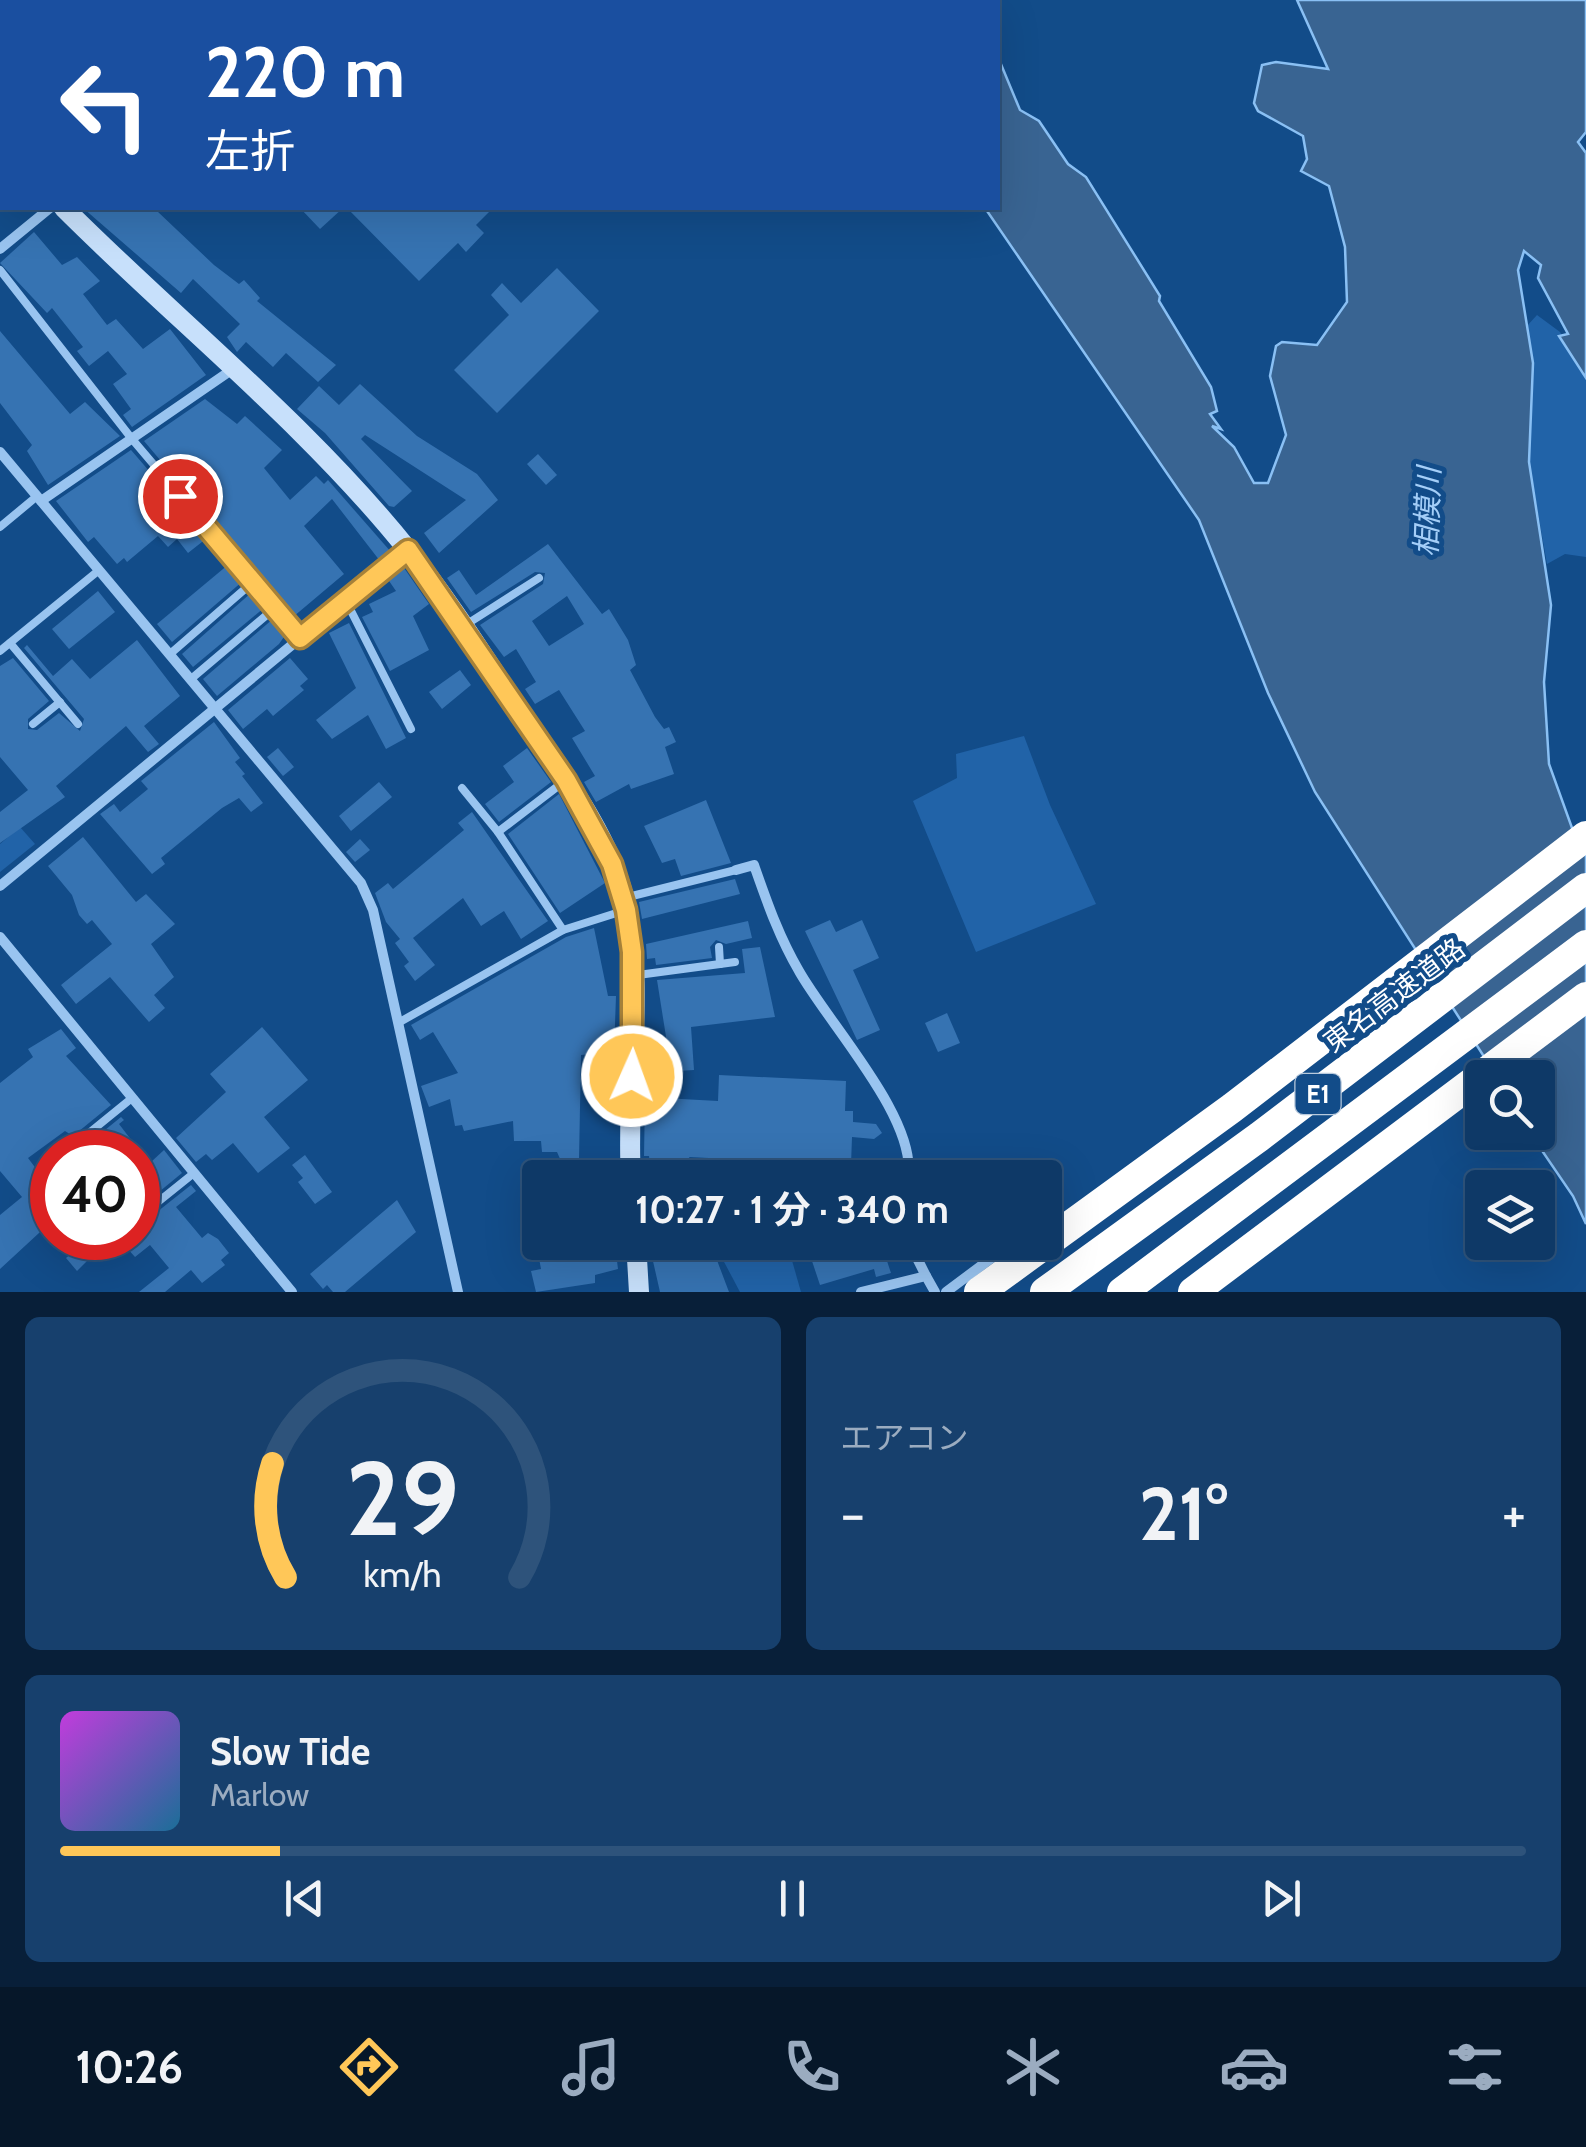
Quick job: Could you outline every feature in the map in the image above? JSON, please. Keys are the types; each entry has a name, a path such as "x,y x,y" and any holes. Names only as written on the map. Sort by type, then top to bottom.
{"highway":[{"path":"979,1292 1232,1108 1586,836"},
{"name":"東名高速道路","path":"1045,1292 1304,1104 1586,888"},
{"name":"E1","path":"1122,1292 1586,945"},
{"path":"1194,1292 1586,997"}],"street":[{"path":"0,249 48,210"},
{"path":"66,210 300,430 408,550 464,626 566,780 612,864 625,904 634,976 631,1160"},
{"path":"39,499 233,369"},
{"path":"2,457 361,883 373,910 458,1292"},
{"path":"0,886 408,550"},
{"path":"736,870 754,865 793,962 900,1124 908,1160"},
{"path":"0,937 292,1292"},
{"path":"637,1260 639,1292"},
{"path":"918,1260 935,1292"},
{"path":"946,1292 989,1260"},
{"path":"861,1292 926,1276"}],"lane":[{"path":"0,270 132,439 300,638"},
{"path":"0,527 39,499"},
{"path":"0,651 98,571"},
{"path":"464,626 538,578"},
{"path":"170,654 254,582"},
{"path":"346,601 411,728"},
{"path":"192,680 275,608"},
{"path":"10,643 78,724"},
{"path":"34,724 60,702"},
{"path":"498,832 566,780"},
{"path":"462,788 498,832 562,930"},
{"path":"398,1023 562,930 625,904 736,870"},
{"path":"719,946 720,964"},
{"path":"634,976 735,962"},
{"path":"93,1130 132,1098"},
{"path":"160,1200 194,1172"}],"shaded area":[{"path":"1537,315 1560,332 1586,378 1586,557 1565,554 1547,564 1529,462 1533,363 1526,327"},
{"path":"1024,736 1050,805 1096,904 976,952 913,801 957,778 956,754"},
{"path":"20,827 35,844 0,872 0,844"},
{"path":"723,1260 792,1260 801,1292 740,1292"}],"water":[{"name":"相模川","path":"1297,0 1586,0 1586,132 1578,142 1586,153 1586,378 1559,336 1568,334 1538,278 1541,265 1524,251 1518,270 1533,363 1529,462 1551,605 1544,682 1549,764 1572,828 1586,852 1586,1224 1573,1196 1542,1150 1555,1150 1555,1060 1486,1060 1315,792 1268,693 1199,520 986,210 1000,210 1000,62 1020,110 1039,121 1068,164 1086,177 1160,296 1159,301 1211,387 1217,411 1210,414 1221,429 1212,426 1234,447 1254,483 1268,483 1286,435 1270,376 1276,346 1282,342 1317,345 1347,302 1345,247 1329,186 1301,171 1307,159 1303,136 1258,111 1254,103 1262,65 1276,62 1328,69"}],"building":[{"path":"85,210 157,211 214,265 239,284 244,280 260,298 257,301 336,365 318,382 286,353 273,367 246,342 237,352 227,337 240,324 193,279 181,293"},
{"path":"302,210 341,210 320,229"},
{"path":"349,210 491,210 476,225 484,233 466,252 458,243 419,281"},
{"path":"34,232 62,265 77,257 100,281 83,294 107,325 116,319 143,349 170,329 206,375 132,427 123,415 131,409 113,384 127,374 108,351 89,366 77,351 83,347 52,308 47,313 0,263"},
{"path":"557,268 599,311 497,413 454,370 509,315 491,295 502,283 521,303"},
{"path":"0,331 70,414 85,402 120,436 48,485 27,451 32,445 0,403"},
{"path":"360,384 417,436 477,474 498,500 439,553 424,533 466,500 365,435 361,439 412,491 394,507 389,506 325,433 297,409 319,386 339,405"},
{"path":"205,399 237,424 245,416 282,450 264,468 290,500 316,476 324,484 328,480 391,552 380,561 332,499 304,526 344,574 293,617 144,441"},
{"path":"131,450 207,538 188,553 177,539 168,547 158,536 127,562 124,558 117,564 94,537 88,542 56,501"},
{"path":"538,454 557,475 546,485 527,464"},
{"path":"548,544 602,614 609,609 628,640 636,665 630,670 655,717 664,729 669,727 676,742 665,747 674,774 631,789 629,784 596,802 584,782 595,776 572,738 585,731 559,690 535,704 525,689 536,682 516,649 504,657 480,625 543,584 545,573 535,572 471,612 447,578 459,570 476,595","holes":["567,596 584,624 549,646 532,621"]},
{"path":"229,564 243,581 172,642 157,624"},
{"path":"402,565 429,604 413,616 429,650 390,671 362,617 373,612 369,604 396,591 387,578"},
{"path":"98,591 115,612 69,649 52,629"},
{"path":"252,592 265,607 193,667 182,654"},
{"path":"274,618 286,634 279,644 217,696 203,679"},
{"path":"349,623 406,738 386,749 368,715 332,739 316,720 356,688 329,633"},
{"path":"137,640 180,696 144,726 159,744 148,752 126,726 56,786 65,797 0,843 0,812 28,790 0,757 0,666 13,658 49,701 28,719 28,729 37,730 59,713 80,731 84,719 24,648 27,645 53,676 72,659 90,679"},
{"path":"290,658 308,679 300,686 304,690 273,716 267,709 243,729 228,710"},
{"path":"460,670 471,685 442,709 429,692"},
{"path":"214,722 240,758 235,762 245,774 242,776 263,803 251,812 239,798 222,808 161,858 165,864 152,874 100,814 114,804 120,812 148,789 141,781"},
{"path":"278,748 294,767 283,776 267,757"},
{"path":"527,748 551,782 499,822 485,804 514,782 503,766"},
{"path":"379,782 392,797 351,831 339,816"},
{"path":"559,794 605,883 560,913 508,834"},
{"path":"706,800 731,863 681,876 675,859 662,863 644,826"},
{"path":"472,812 548,921 521,939 504,911 481,926 463,898 413,938 435,965 415,981 404,966 409,962 395,943 400,939 386,922 375,893 388,883 393,889 464,830 458,823"},
{"path":"83,837 136,902 146,894 175,924 151,944 174,977 154,995 165,1008 149,1022 110,977 76,1004 61,985 112,944 92,920 87,924 79,915 72,895 48,866"},
{"path":"360,839 370,850 355,862 346,852"},
{"path":"735,879 740,894 642,919 639,902"},
{"path":"830,920 836,932 862,920 879,958 853,970 880,1030 857,1040 805,931"},
{"path":"748,921 752,938 726,944 716,940 710,947 712,958 656,965 655,958 647,959 646,944"},
{"path":"594,928 608,996 616,996 614,1052 581,1055 579,1160 561,1160 557,1152 542,1152 541,1141 514,1141 513,1121 464,1131 462,1125 455,1126 450,1099 429,1107 421,1086 458,1073 433,1032 420,1040 411,1025 566,937"},
{"path":"760,947 775,1017 691,1027 694,1070 677,1071 677,1062 652,1061 651,1045 667,1043 657,980 745,973 742,949"},
{"path":"947,1013 960,1043 938,1052 925,1023"},
{"path":"262,1027 308,1080 264,1117 290,1148 258,1173 233,1143 212,1160 206,1154 196,1162 176,1138 226,1092 210,1074"},
{"path":"61,1029 76,1048 66,1056 111,1105 80,1130 30,1130 30,1241 0,1269 0,1215 22,1197 0,1171 0,1083 33,1057 28,1049"},
{"path":"719,1075 846,1081 845,1111 853,1111 853,1122 876,1124 882,1133 874,1139 852,1137 851,1160 649,1160 644,1156 645,1097 718,1101"},
{"path":"121,1117 124,1120 119,1124 124,1130 105,1130"},
{"path":"164,1150 182,1173 160,1191 160,1154"},
{"path":"305,1155 332,1192 315,1204 298,1182 303,1178 292,1165"},
{"path":"191,1185 196,1191 176,1207 202,1238 208,1233 218,1239 229,1253 221,1260 225,1265 202,1283 191,1270 165,1292 139,1292 169,1268 160,1257 160,1210"},
{"path":"397,1200 416,1232 345,1292 333,1292 327,1285 323,1289 310,1274"},
{"path":"68,1260 88,1260 77,1271"},
{"path":"539,1260 617,1260 618,1269 595,1275 595,1283 536,1292 531,1271 541,1269"},
{"path":"653,1260 717,1260 729,1292 660,1292"},
{"path":"812,1260 887,1260 891,1273 876,1277 874,1269 820,1285"}],"route":[{"path":"180,496 300,638 408,550 566,780 612,864 626,910 632,952 632,1076"}]}
